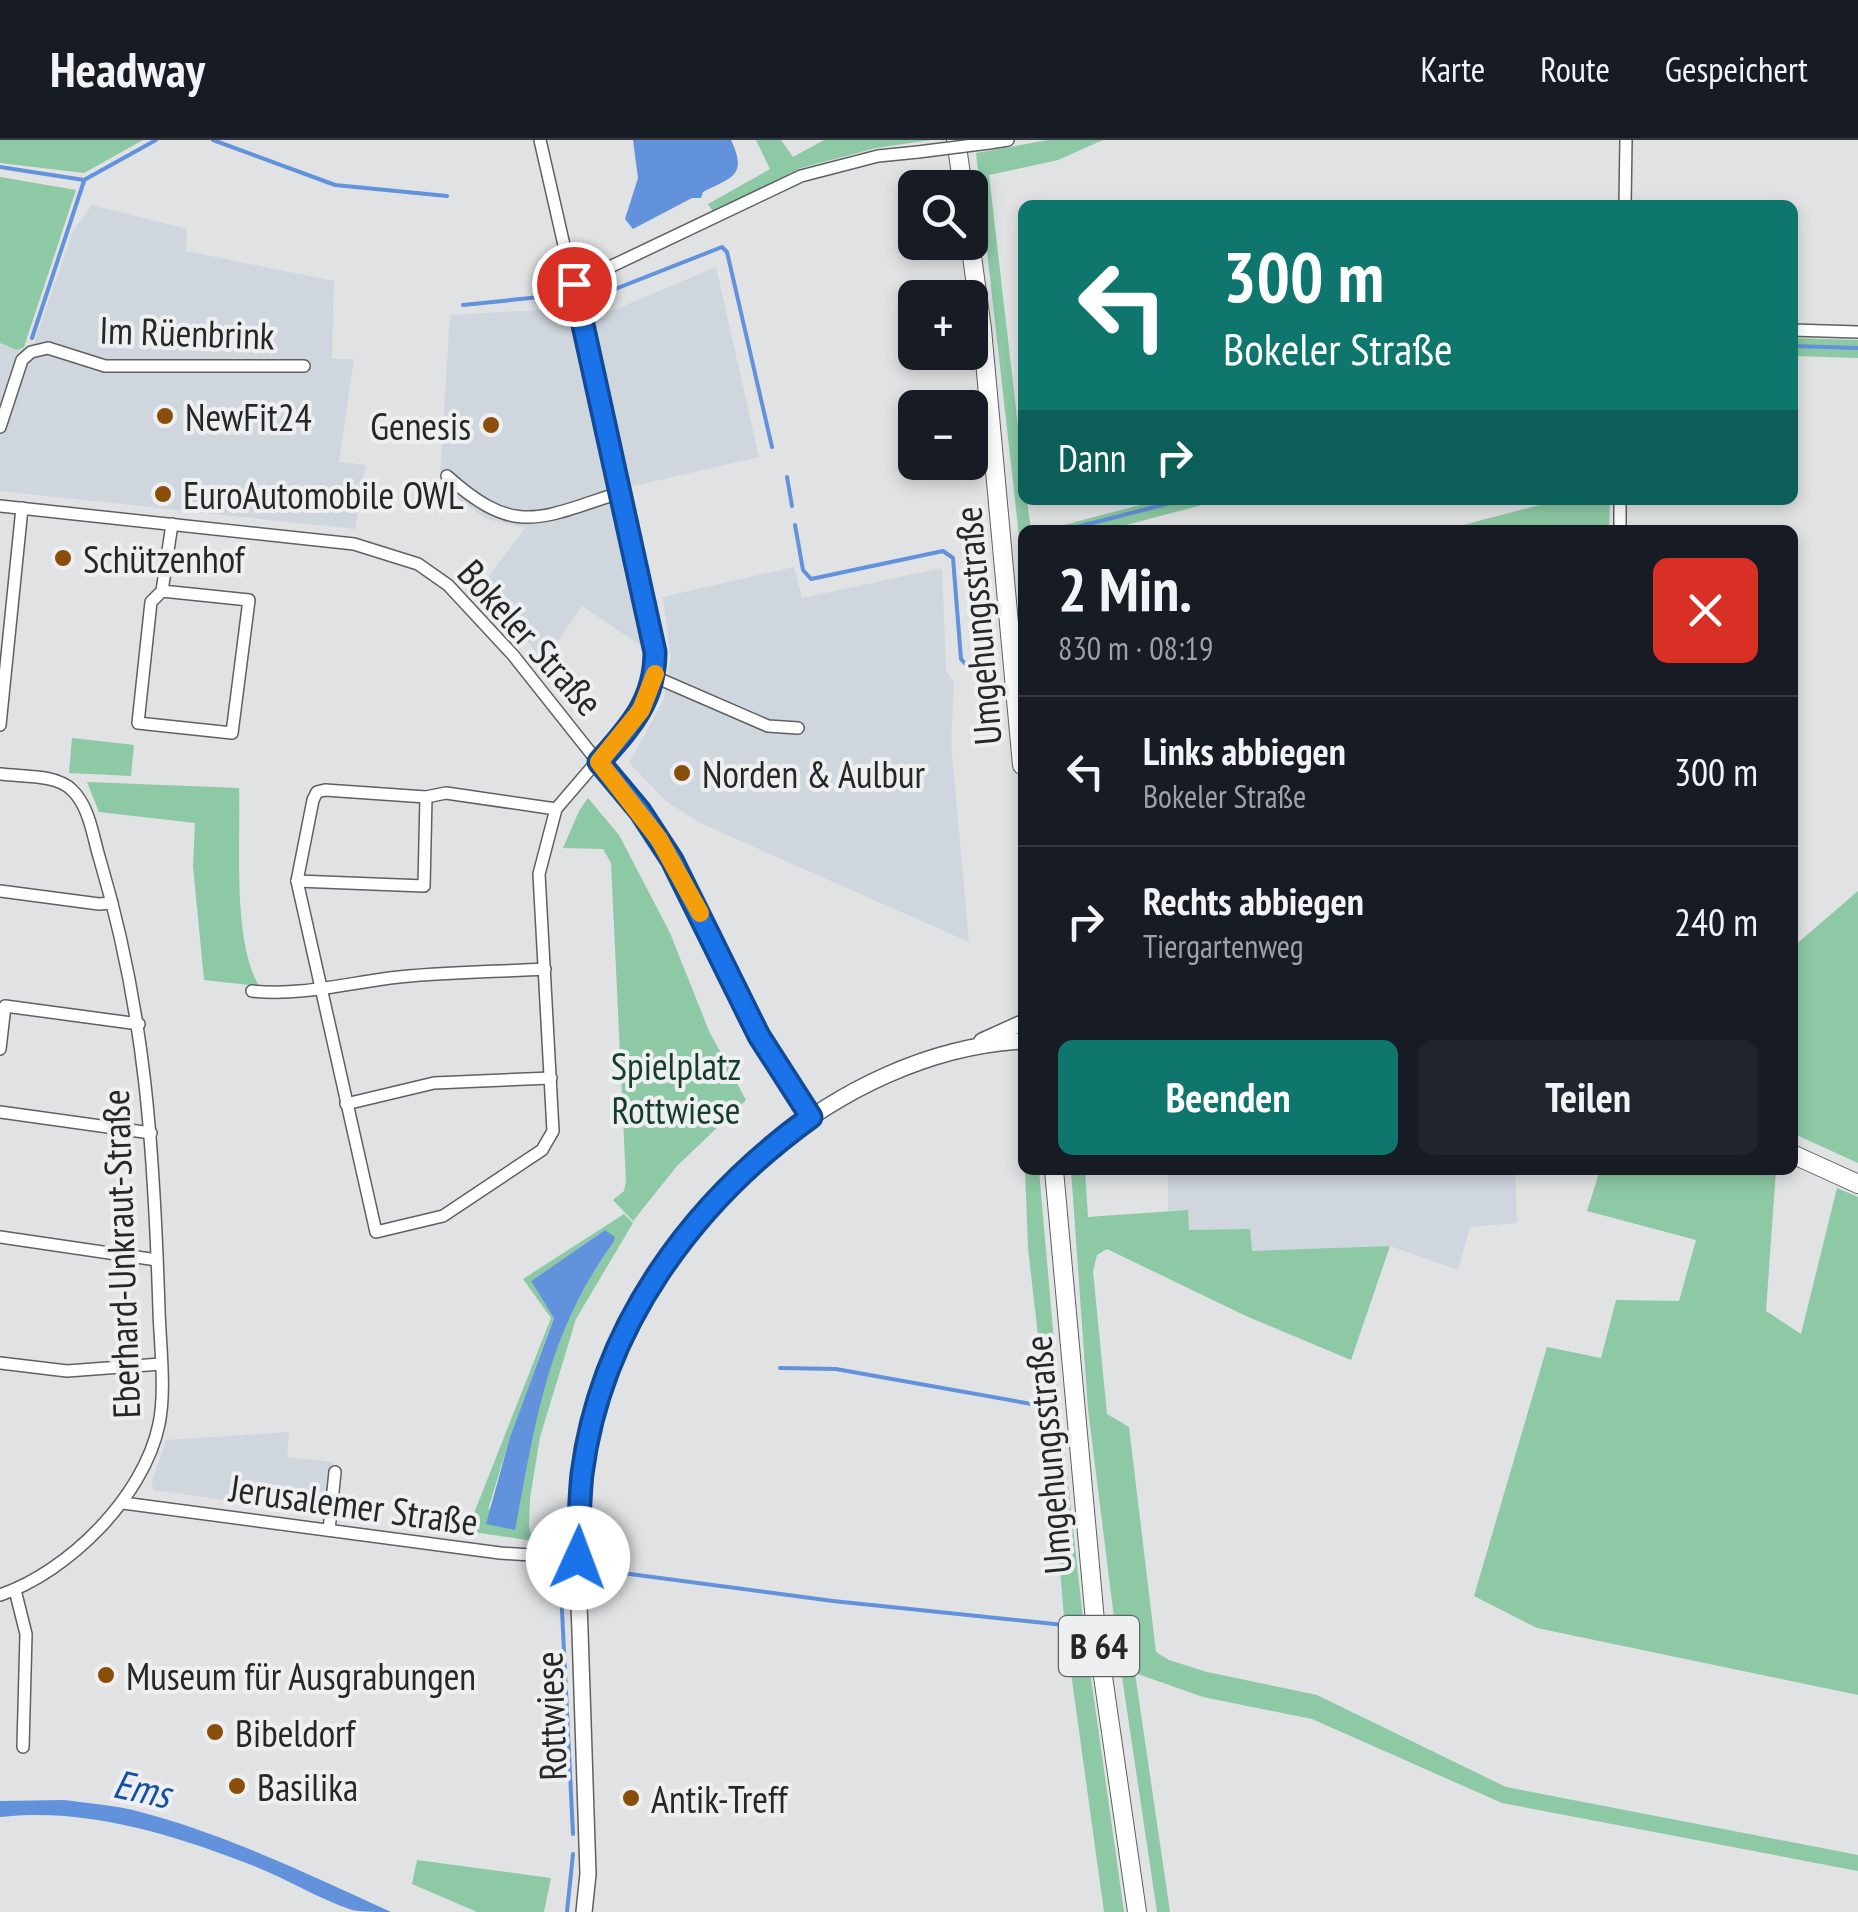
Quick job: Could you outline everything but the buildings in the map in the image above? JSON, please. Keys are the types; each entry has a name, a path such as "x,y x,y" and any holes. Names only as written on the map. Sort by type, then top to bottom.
{"main road":[{"path":"956,140 960,170"},
{"name":"Umgehungsstraße","path":"972,260 1018,720"},
{"path":"1798,1157 1858,1184"},
{"name":"Umgehungsstraße","path":"1054,1175 1095,1621 1138,1912"}],"street":[{"path":"540,140 650,622 655,677 636,717 556,809 538,874 554,1131 542,1150 443,1216 376,1232 297,882 317,792 426,796 446,793 556,809"},
{"path":"574,284 801,176 878,156 1008,140"},
{"path":"1625,200 1626,140"},
{"path":"1798,330 1858,332"},
{"name":"Im Rüenbrink","path":"0,427 22,360 31,352 48,348 105,366 304,366"},
{"path":"448,476 491,510 518,518 545,516 619,494"},
{"name":"Bokeler Straße","path":"0,506 354,544 418,564 468,604 640,811 684,881 759,1036 811,1117"},
{"path":"0,725 22,508"},
{"path":"162,591 249,600 232,733 138,723 151,602 162,591 172,524"},
{"path":"655,677 768,726 798,728"},
{"name":"Eberhard-Unkraut-Straße","path":"0,774 59,781 70,787 86,814 112,903 131,976 151,1133 161,1364 160,1423 142,1470 123,1503 47,1576 0,1595"},
{"path":"297,882 424,886 426,796"},
{"path":"0,891 112,903"},
{"path":"252,990 271,993 393,978 545,969"},
{"path":"0,1049 5,1006 139,1024"},
{"name":"Rottwiese","path":"584,1912 588,1855 578,1558 580,1496 589,1435 604,1381 630,1321 666,1260 706,1210 765,1152 811,1117 874,1081 974,1046 1018,1025"},
{"name":"Rottwiese","path":"974,1046 1018,1040"},
{"path":"346,1104 434,1083 552,1078"},
{"path":"0,1112 151,1133"},
{"path":"0,1237 157,1260"},
{"path":"0,1362 67,1371 161,1364"},
{"path":"329,1530 335,1472"},
{"name":"Jerusalemer Straße","path":"123,1503 500,1554 578,1558"},
{"path":"14,1590 26,1634 24,1746"}],"shaded area":[{"path":"92,205 187,229 186,251 334,281 332,359 354,359 339,462 366,465 355,529 0,491 0,343 17,350 34,343 73,231"},
{"path":"716,267 759,457 612,491 646,649 582,606 544,661 481,587 525,528 487,519 462,502 440,479 450,315 572,308 602,315"},
{"path":"794,567 802,598 942,568 946,671 954,682 951,743 969,942 700,823 666,801 629,763 664,699 671,657 663,597"},
{"path":"1168,1175 1515,1175 1517,1223 1470,1227 1458,1270 1390,1246 1251,1251 1189,1230 1187,1210 1168,1211"},
{"path":"289,1432 287,1457 333,1462 326,1514 153,1490 152,1481 166,1440"}],"green space":[{"path":"0,140 143,140 84,173 0,163"},
{"path":"756,140 781,140 793,157 824,140 931,140 876,148 801,168 713,212 708,204 770,169"},
{"path":"1048,140 1103,140 1058,160 989,175 1018,426 1018,505 1028,505 1030,525 1018,526 988,260 988,170 978,170 976,153"},
{"path":"0,177 76,190 24,347 17,350 0,343"},
{"path":"1798,338 1858,340 1858,358 1798,356"},
{"path":"1140,505 1202,505 1126,525 1064,525"},
{"path":"1540,505 1610,505 1609,525 1463,525"},
{"path":"72,738 134,745 131,776 69,773"},
{"path":"87,782 239,788 241,917 250,966 259,986 204,980 193,866 195,823 99,812"},
{"name":"Spielplatz Rottwiese","path":"588,798 619,835 670,933 709,1031 746,1100 677,1166 633,1221 613,1200 624,1191 626,1181 611,863 603,849 563,848"},
{"path":"1858,891 1858,1163 1798,1136 1798,943"},
{"path":"1025,1175 1039,1175 1084,1628 1124,1912 1104,1912 1065,1629 1028,1248"},
{"path":"1071,1175 1085,1175 1088,1217 1188,1210 1189,1230 1250,1229 1252,1251 1390,1246 1351,1360 1246,1316 1107,1249 1097,1255 1093,1271 1107,1414 1129,1427 1156,1652 1207,1672 1317,1695 1506,1787 1858,1855 1858,1871 1502,1803 1312,1719 1203,1697 1135,1673 1170,1912 1157,1912 1118,1650 1088,1409"},
{"path":"1598,1175 1776,1175 1766,1311 1801,1334 1837,1188 1858,1197 1858,1695 1537,1628 1474,1596 1547,1347 1601,1358 1616,1300 1679,1301 1696,1240 1587,1211"},
{"path":"624,1214 633,1223 576,1319 540,1437 530,1498 529,1527 533,1541 467,1531 551,1318 523,1279","holes":["605,1230 613,1243 580,1297 555,1354 537,1414 525,1477 488,1510 554,1317 531,1281"]},
{"path":"417,1860 551,1878 544,1912 477,1912 412,1884"}],"water":[{"path":"633,140 731,140 737,168 729,178 703,192 701,198 692,198 633,229 625,219 638,178"},
{"path":"605,1230 615,1237 613,1243 572,1312 547,1380 515,1530 486,1524 510,1437 554,1318 531,1281"},
{"path":"64,1800 133,1810 199,1830 391,1912 352,1910 224,1855 130,1826 65,1816 0,1817 0,1801"}],"waterway":[{"path":"0,167 84,180 156,140"},
{"path":"213,140 335,185 447,196"},
{"path":"32,338 84,181"},
{"path":"605,293 722,247 727,252 772,447"},
{"path":"463,305 560,295"},
{"path":"1798,346 1858,348"},
{"path":"787,477 792,506"},
{"path":"1084,525 1162,505"},
{"path":"795,525 803,570 811,579 943,551 953,558 961,659 968,667 997,664"},
{"path":"780,1368 836,1369 1054,1408"},
{"path":"592,1569 833,1601 1074,1626"},
{"path":"561,1590 573,1834"},
{"path":"567,1912 573,1854"}],"slow traffic":[{"path":"655,674 641,710 599,762 659,839 700,913"}],"place":[{"name":"NewFit24","path":"165,416"},
{"name":"Genesis","path":"491,425"},
{"name":"EuroAutomobile OWL","path":"163,494"},
{"name":"Schützenhof","path":"63,558"},
{"name":"Norden & Aulbur","path":"682,773"},
{"name":"Museum für Ausgrabungen","path":"106,1675"},
{"name":"Bibeldorf","path":"215,1732"},
{"name":"Basilika","path":"237,1786"},
{"name":"Antik-Treff","path":"631,1798"}],"route":[{"path":"574,284 655,652 655,677 641,710 599,762 640,811 672,860 759,1036 811,1117 765,1152 706,1210 659,1271 630,1321 604,1381 592,1423 582,1471 578,1558"}],"water label":[{"name":"Ems","path":"142,1788"}]}
